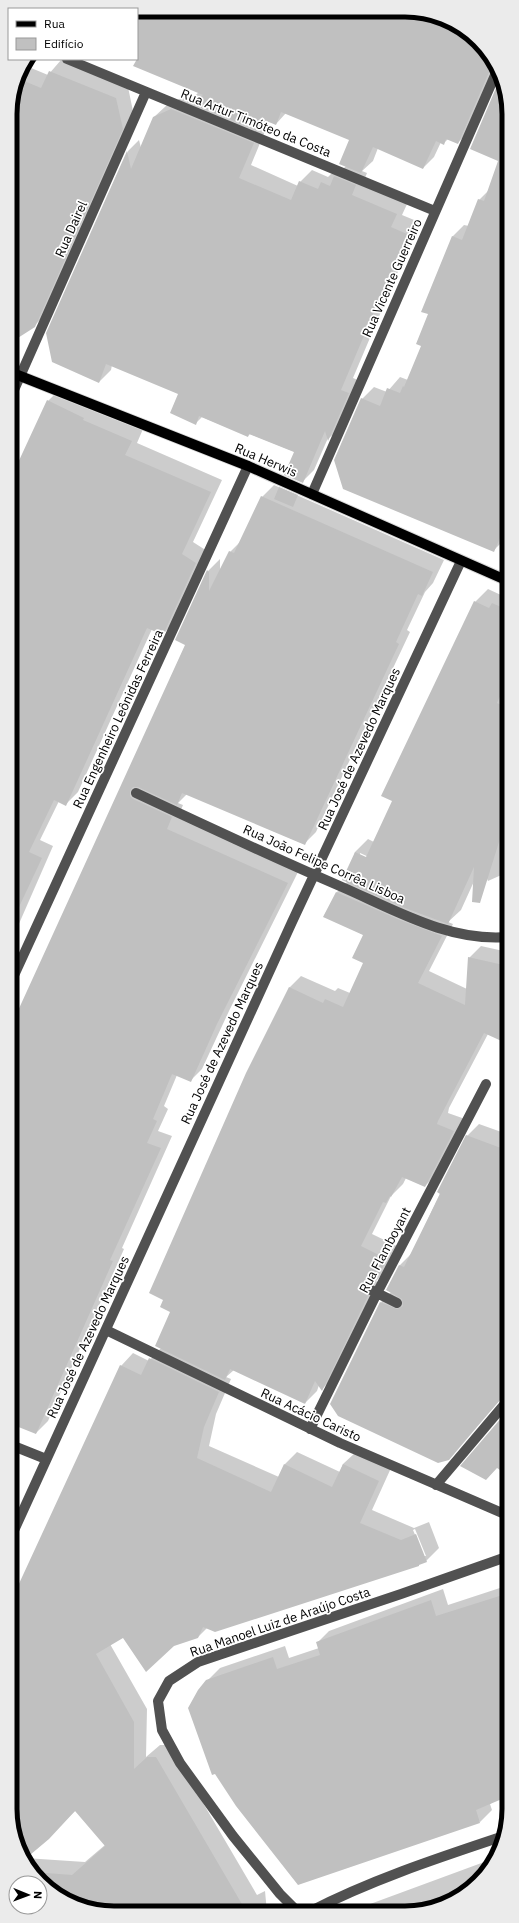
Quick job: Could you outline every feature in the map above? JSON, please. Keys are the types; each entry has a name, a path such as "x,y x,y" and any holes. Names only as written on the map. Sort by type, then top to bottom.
{"main road":[{"name":"Rua Herwis","path":"17,376 248,466 461,562 502,579"}],"street":[{"name":"Rua Artur Timóteo da Costa","path":"69,60 435,211"},
{"name":"Rua Vicente Guerreiro","path":"312,494 495,76"},
{"name":"Rua Dairel","path":"17,384 146,92"},
{"name":"Rua Engenheiro Leônidas Ferreira","path":"17,969 248,466"},
{"name":"Rua José de Azevedo Marques","path":"17,1523 314,875 461,562"},
{"name":"Rua João Felipe Corrêa Lisboa","path":"136,793 314,875 428,925 460,935 492,939 502,938"},
{"name":"Rua Flamboyant","path":"310,1429 377,1293 486,1084"},
{"path":"365,1287 397,1303"},
{"name":"Rua Acácio Caristo","path":"106,1330 310,1429 502,1513"},
{"path":"436,1485 502,1407"},
{"path":"17,1447 46,1460"},
{"name":"Rua Manoel Luiz de Araújo Costa","path":"292,1906 280,1894 233,1836 180,1763 162,1730 158,1701 169,1681 198,1662 502,1558"},
{"path":"321,1906 340,1896 403,1871 498,1838"}],"building":[{"path":"138,17 411,17 430,20 454,30 478,50 491,69 458,144 446,139 444,145 436,141 423,169 373,147 361,173 339,164 349,140 281,112 276,125 264,120 259,131 187,102 203,95 133,66 136,60 138,60"},
{"path":"49,71 116,98 123,129 35,327 17,339 17,108 23,80 41,88"},
{"path":"498,85 502,114 502,533 494,552 343,489 334,460 361,398 380,406 387,388 400,393 403,386 404,387 421,346 416,344 428,314 421,312 452,236 462,240 478,199 484,201 498,161 470,149"},
{"path":"171,109 254,143 239,178 291,200 299,181 318,189 321,182 330,186 334,176 356,185 352,195 397,214 391,227 407,234 341,390 349,393 328,441 325,431 303,483 284,475 294,452 249,434 248,437 199,416 196,425 170,413 178,394 106,364 99,383 52,362 46,333 127,151 131,169 153,117"},
{"path":"47,400 84,418 83,420 132,441 125,455 211,492 182,554 196,563 163,635 147,628 66,806 54,800 29,852 42,858 17,911 17,465"},
{"path":"279,487 298,495 293,507 274,499"},
{"path":"261,496 433,572 422,596 418,594 396,642 399,644 305,845 182,793 177,805 138,787 133,787 130,791 130,796 133,799 172,817 167,829 288,883 217,1024 191,1082 172,1074 153,1119 157,1121 147,1143 161,1148 110,1260 113,1261 36,1434 17,1426 17,1013 185,645 175,640 207,570 209,572 209,591 229,551 234,553"},
{"path":"474,601 489,608 492,603 502,607 502,692 497,703 502,705 502,832 480,903 472,902 474,867 448,924 405,908 342,880 355,852 366,857 392,801 381,796"},
{"path":"336,892 400,920 442,936 418,983 465,1005 468,957 502,965 502,1041 484,1033 438,1121 437,1124 454,1131 425,1187 402,1177 391,1197 390,1196 386,1203 383,1202 361,1246 387,1259 374,1284 365,1281 359,1284 360,1291 368,1296 322,1391 315,1381 305,1404 230,1369 225,1380 155,1346 170,1312 160,1307 163,1300 149,1293 246,1073 289,987 323,1003 325,999 343,1007 363,963 352,958 363,935 323,917"},
{"path":"466,1135 502,1148 502,1397 449,1460 438,1463 338,1416 330,1404 380,1302 397,1309 403,1306 402,1299 386,1290 399,1265 404,1267 440,1194 437,1192"},
{"path":"149,1358 219,1392 204,1427 197,1458 271,1492 284,1464 332,1487 343,1464 379,1481 360,1523 401,1540 416,1534 427,1562 419,1566 215,1632 203,1627 198,1638 174,1646 146,1672 123,1638 96,1654 134,1722 134,1769 147,1757 156,1757 243,1906 108,1906 89,1903 65,1893 48,1880 48,1875 43,1875 41,1873 72,1875 105,1846 75,1811 49,1839 29,1856 20,1834 17,1809 17,1588 120,1365 141,1375"},
{"path":"502,1417 502,1471 497,1468 486,1480 460,1466"},
{"path":"502,1595 502,1799 476,1810 480,1823 298,1885 236,1806 215,1774 212,1775 188,1708 198,1690 206,1680 273,1657 277,1669 320,1655 316,1642 431,1600 436,1616"}]}
